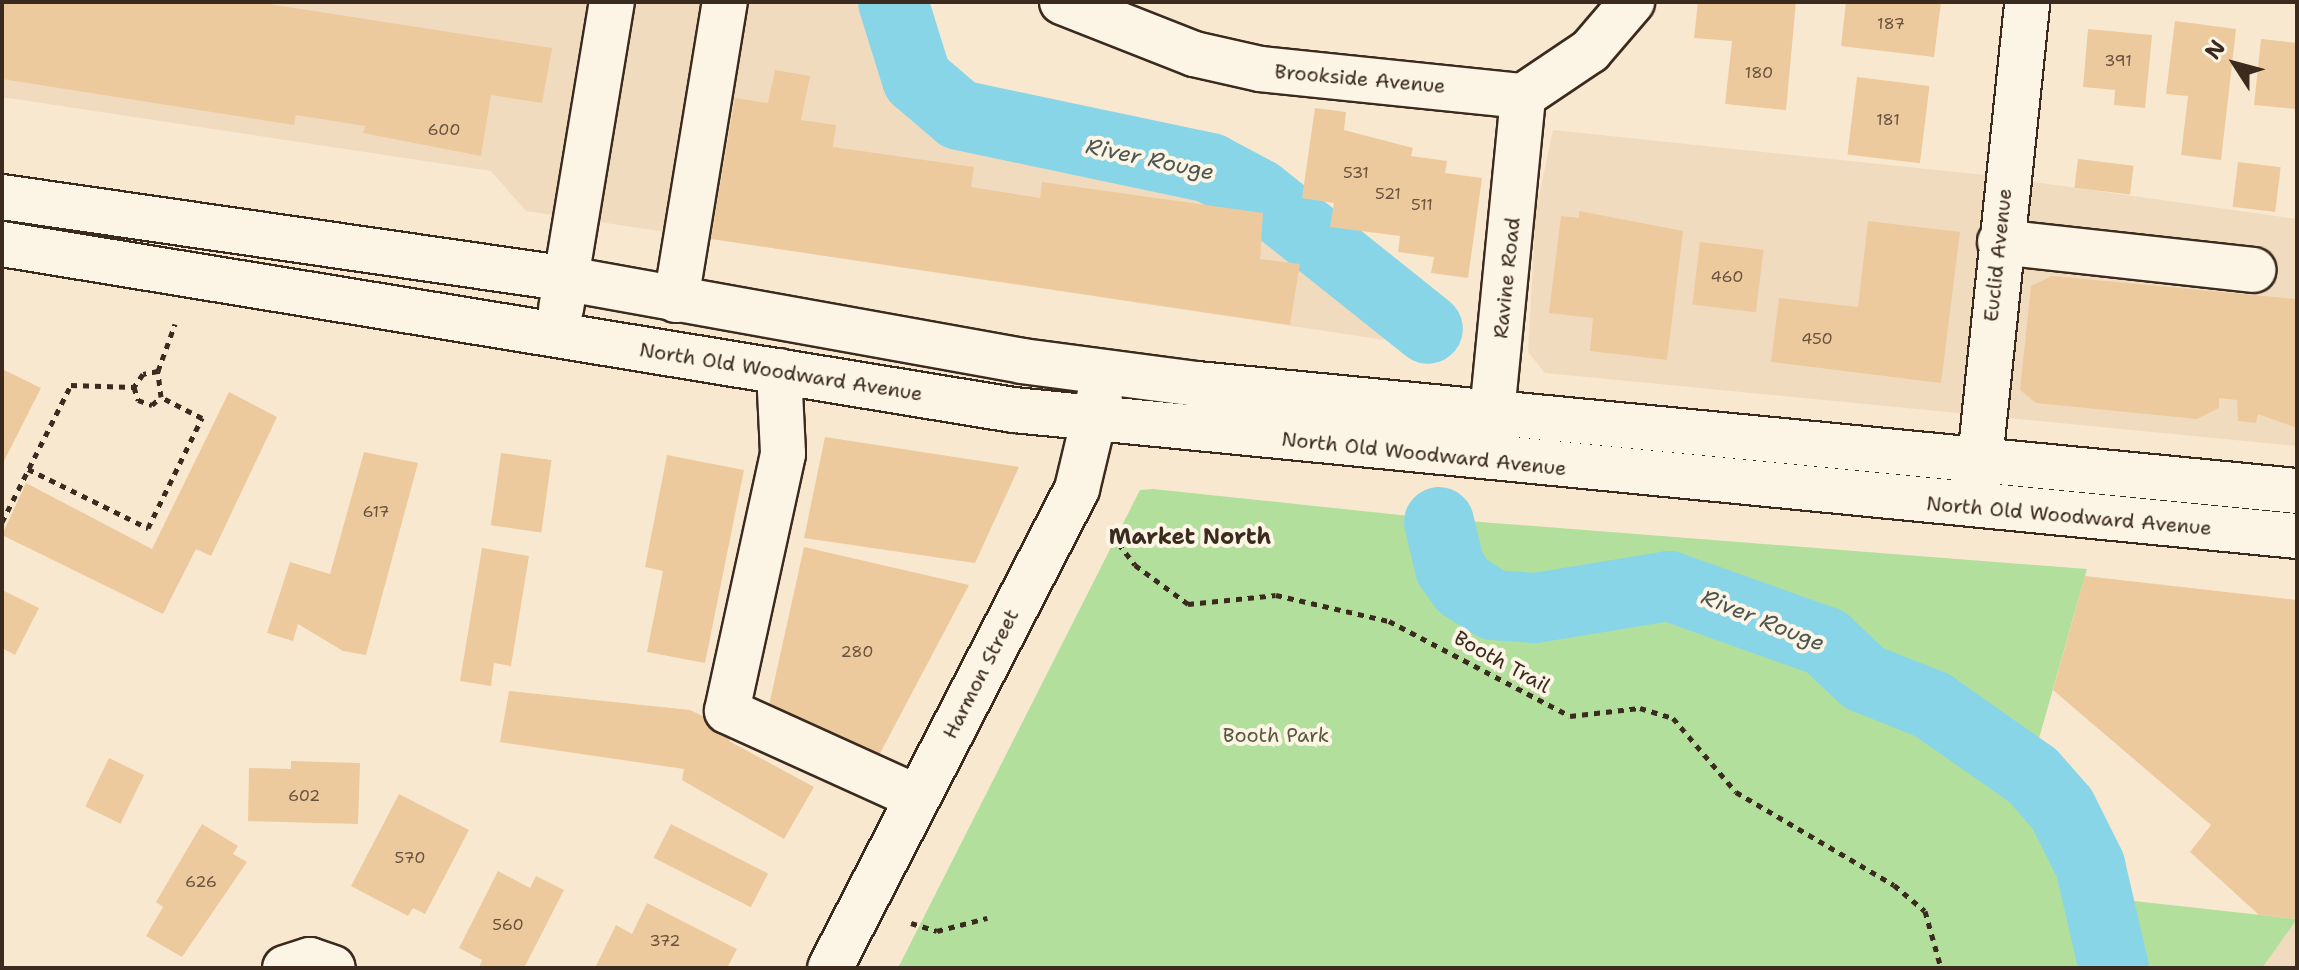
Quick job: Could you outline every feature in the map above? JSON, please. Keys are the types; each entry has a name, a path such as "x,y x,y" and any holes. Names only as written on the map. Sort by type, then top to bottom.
{"street":[{"path":"555,335 568,279 612,2 605,2"},
{"path":"676,300 725,2"},
{"name":"Brookside Avenue","path":"1062,2 1180,49 1260,69 1523,96"},
{"path":"1523,96 1590,51 1632,2"},
{"name":"Euclid Avenue","path":"1975,508 2027,2"},
{"name":"Ravine Road","path":"1487,461 1523,96"},
{"path":"2,197 568,279 1103,371 1492,414 2297,491"},
{"path":"2000,242 2253,270"},
{"name":"North Old Woodward Avenue","path":"2,244 1095,420 1487,461 2297,536"},
{"path":"779,371 783,454 727,711 917,797"},
{"name":"Harmon Street","path":"830,968 1077,489 1095,420 1103,371"},
{"path":"1708,482 1711,433"},
{"path":"285,968 310,960 333,968"}],"path":[{"path":"161,397 158,371 175,324"},
{"path":"134,387 143,374 158,371"},
{"path":"2,522 71,385 134,387"},
{"path":"134,387 138,400 152,405 161,397"},
{"path":"28,469 148,528 202,418 161,397"},
{"name":"Booth Trail","path":"1111,534 1135,565 1188,604 1276,595 1389,621 1570,716 1640,708 1673,718 1736,792 1894,885 1925,911 1941,968"},
{"path":"911,923 937,931 987,918"}],"shaded area":[{"path":"2,2 893,2 902,43 932,97 959,115 1259,194 1405,343 526,211 491,171 2,97"},
{"path":"1553,130 1985,175 2297,219 2297,446 1545,373 1528,352 1536,210"},
{"path":"2297,919 2297,968 2262,968 2272,951"}],"green space":[{"name":"Booth Park","path":"1140,490 1429,518 2087,569 2034,756 2063,781 2107,898 2297,919 2262,968 898,968"}],"building":[{"path":"2,2 256,2 552,48 542,103 491,95 481,156 363,133 365,126 296,115 294,125 2,79"},
{"path":"1698,2 1796,2 1786,110 1725,104 1732,41 1694,38"},
{"path":"1846,2 1941,2 1934,57 1841,46"},
{"path":"2175,21 2236,29 2221,160 2181,155 2188,96 2166,94"},
{"path":"2088,29 2152,35 2145,108 2114,105 2115,90 2083,87"},
{"path":"2261,39 2297,43 2297,109 2254,105"},
{"path":"775,70 810,76 801,120 836,125 833,147 974,167 971,187 1040,198 1042,182 1263,213 1260,259 1300,264 1290,325 711,239 735,98 768,103"},
{"path":"1857,77 1929,86 1920,163 1847,154"},
{"path":"1315,108 1346,112 1344,130 1413,148 1411,156 1447,161 1445,173 1482,178 1468,278 1431,273 1434,257 1398,252 1400,236 1330,227 1334,203 1302,198"},
{"path":"2078,159 2134,166 2130,195 2074,188"},
{"path":"2238,162 2281,167 2275,212 2233,207"},
{"path":"1579,211 1683,231 1667,360 1590,351 1593,318 1549,313 1561,216 1579,218"},
{"path":"1868,221 1960,232 1941,383 1771,362 1779,298 1858,307"},
{"path":"1700,242 1764,250 1756,312 1692,305"},
{"path":"2052,276 2297,299 2297,428 2258,414 2256,423 2238,421 2237,400 2219,398 2219,408 2197,419 2036,403 2020,390 2031,286"},
{"path":"2,369 41,388 2,465"},
{"path":"229,392 277,417 211,556 196,549 163,614 2,535 26,483 152,549"},
{"path":"825,437 1019,467 975,563 804,538"},
{"path":"364,452 418,463 366,655 343,651 298,624 293,641 267,633 290,562 330,574"},
{"path":"501,453 552,460 541,532 491,525"},
{"path":"667,455 744,470 705,663 647,652 663,571 645,567"},
{"path":"804,547 969,585 876,761 766,719"},
{"path":"482,548 529,556 511,666 494,663 491,686 460,681"},
{"path":"2085,576 2297,600 2297,919 2259,915 2190,852 2211,825 2053,690"},
{"path":"2,590 39,608 15,655 2,648"},
{"path":"509,691 690,710 733,731 729,741 814,787 784,839 682,780 684,769 500,742"},
{"path":"109,758 144,775 120,824 85,807"},
{"path":"291,761 360,763 358,824 248,821 249,768 291,769"},
{"path":"399,794 469,830 425,914 413,908 408,916 351,886"},
{"path":"202,824 238,846 233,854 247,862 182,957 146,936 163,907 156,902"},
{"path":"671,824 768,873 751,907 654,858"},
{"path":"498,871 530,888 536,876 564,890 524,968 479,968 482,960 459,948"},
{"path":"647,903 737,949 727,968 595,968 616,925 632,934"}],"waterway":[{"name":"River Rouge","path":"893,2 917,79 959,115 1210,168 1259,194 1428,329"},
{"name":"River Rouge","path":"1439,522 1450,568 1463,586 1493,605 1535,608 1669,586 1826,642 1864,678 1932,705 2033,776 2062,809 2090,865 2114,968"}],"district":[{"name":"Market North","path":"1190,537"}]}
